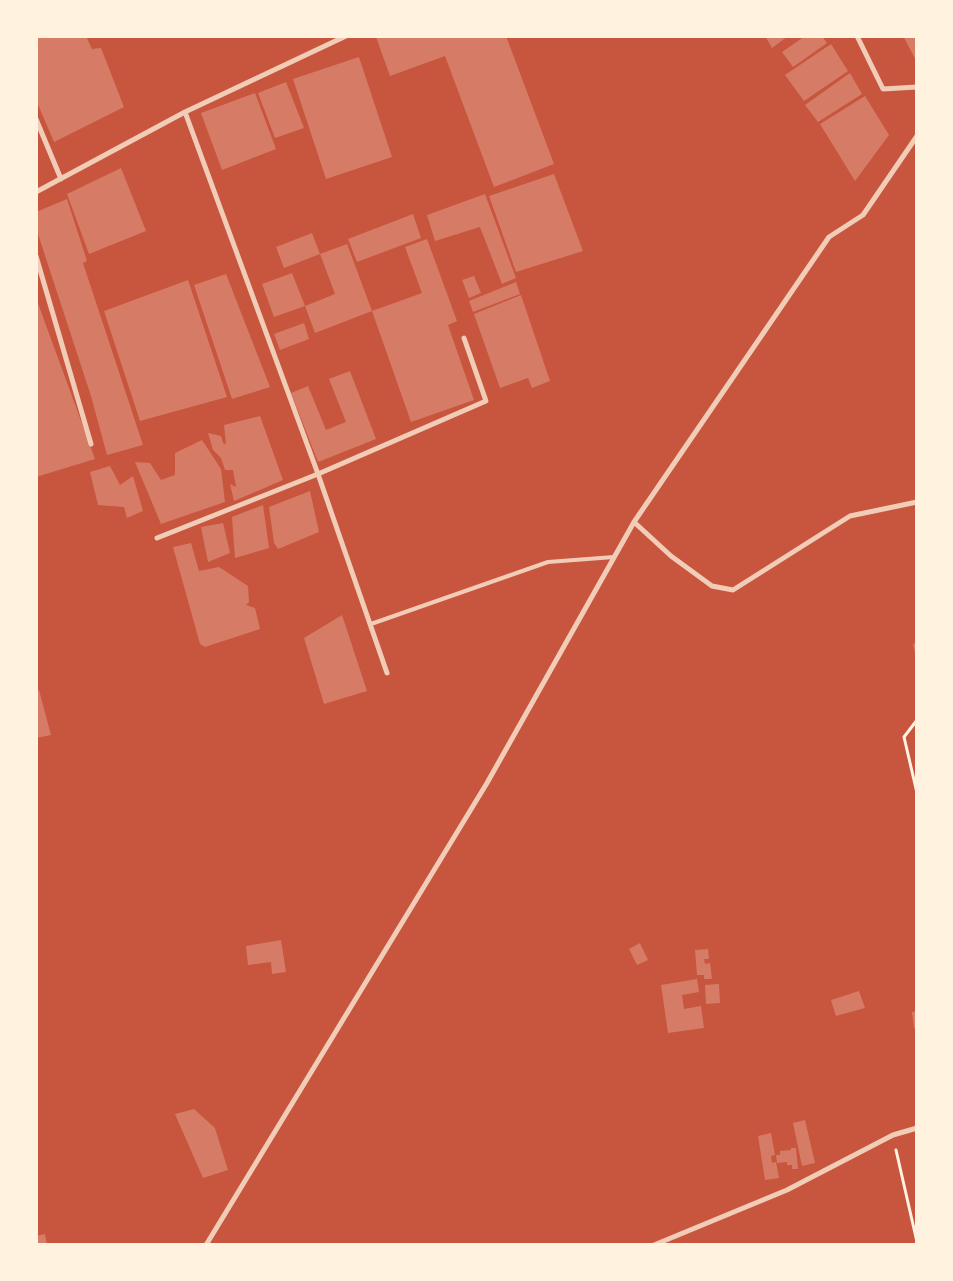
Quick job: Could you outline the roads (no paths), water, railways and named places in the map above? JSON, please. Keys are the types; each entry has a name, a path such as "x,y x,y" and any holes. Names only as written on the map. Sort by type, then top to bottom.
{"street":[{"path":"36,192 185,112 346,36"},
{"path":"857,36 883,89 917,87"},
{"path":"185,112 318,474 387,674"},
{"path":"36,119 61,178"},
{"path":"206,1245 487,782 634,522 829,237 862,215 917,136"},
{"path":"36,256 91,444"},
{"path":"156,538 318,474 486,401 464,338"},
{"path":"634,522 671,556 712,586 734,590 850,516 917,502"},
{"path":"654,1245 787,1190 892,1135 917,1128"}],"lane":[{"path":"370,624 548,562 614,557"}]}
